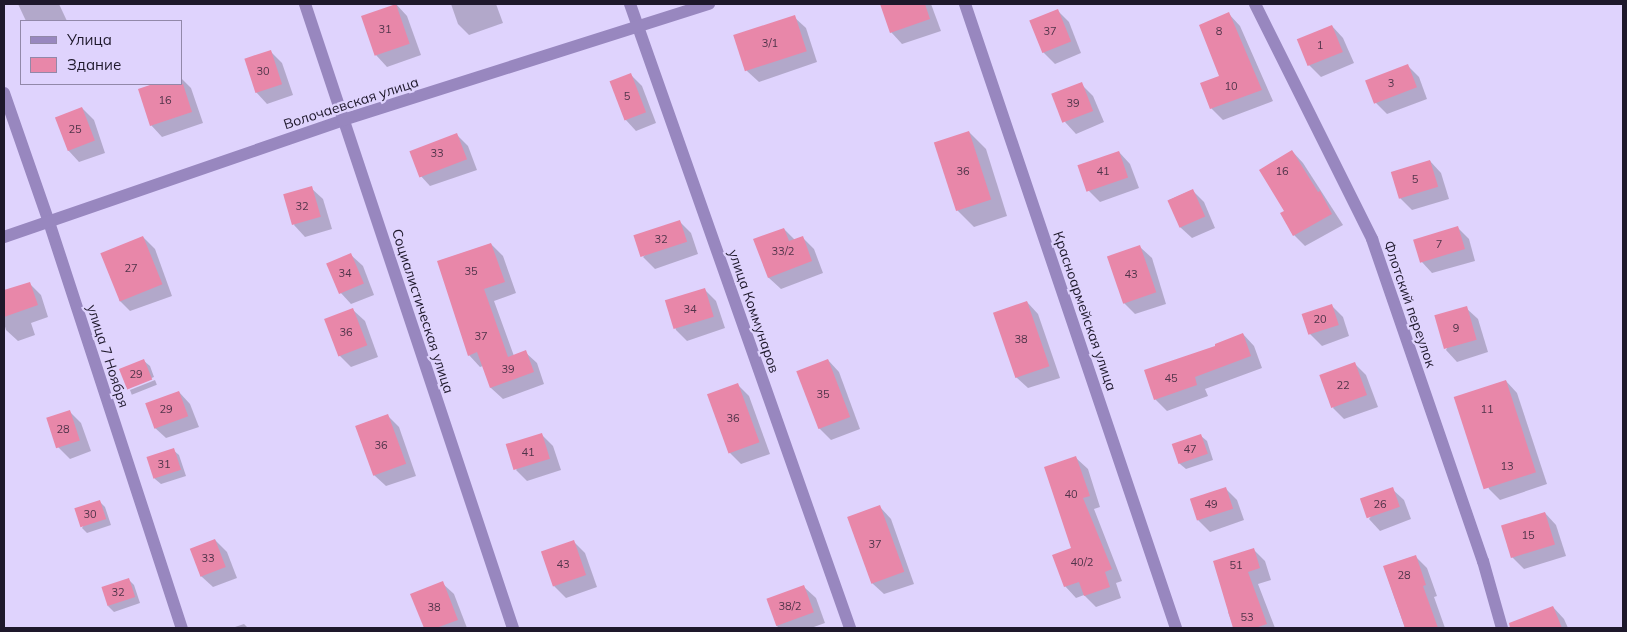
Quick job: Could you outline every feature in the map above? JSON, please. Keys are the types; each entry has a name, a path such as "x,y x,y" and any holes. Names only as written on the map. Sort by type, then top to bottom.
{"street":[{"name":"Социалистическая улица","path":"305,4 513,628"},
{"name":"улица Коммунаров","path":"630,4 850,628"},
{"name":"Волочаевская улица","path":"4,237 343,120 709,4"},
{"name":"Красноармейская улица","path":"965,4 1176,628"},
{"name":"Флотский переулок","path":"1255,4 1372,238 1484,561 1502,628"},
{"name":"улица 7 Ноября","path":"4,93 49,222 182,628"}],"building":[{"path":"396,4 410,44 375,56 361,16"},
{"path":"880,4 925,4 930,19 890,33"},
{"path":"1058,9 1071,41 1042,53 1029,21"},
{"path":"1229,12 1262,90 1210,109 1200,83 1219,76 1199,25"},
{"path":"795,15 807,51 745,71 733,35"},
{"path":"1332,25 1343,52 1308,66 1297,39"},
{"path":"271,50 282,84 255,93 244,59"},
{"path":"1408,64 1417,87 1374,104 1365,80"},
{"path":"631,73 646,112 625,120 610,81"},
{"path":"1082,82 1093,111 1062,123 1051,94"},
{"path":"183,84 192,112 150,126 138,89 150,85"},
{"path":"82,107 95,141 68,151 55,117"},
{"path":"969,131 991,199 956,211 934,142"},
{"path":"457,133 467,159 419,177 409,151"},
{"path":"1292,150 1318,192 1320,191 1332,214 1293,236 1280,213 1284,211 1259,170"},
{"path":"1119,151 1128,177 1087,192 1077,165"},
{"path":"1430,160 1438,187 1399,199 1391,172"},
{"path":"312,186 321,217 292,225 283,194"},
{"path":"1193,189 1205,216 1180,228 1167,200"},
{"path":"680,220 687,242 641,257 633,235"},
{"path":"1458,226 1465,249 1420,263 1413,240"},
{"path":"784,228 789,241 803,236 812,261 768,278 753,239"},
{"path":"143,236 162,284 120,301 100,253"},
{"path":"491,243 505,282 484,289 508,357 526,350 534,372 490,388 477,352 468,356 437,261"},
{"path":"1140,245 1156,292 1123,304 1107,256"},
{"path":"351,253 364,283 339,294 326,264"},
{"path":"30,282 38,305 4,317 4,290"},
{"path":"705,288 714,317 674,329 665,300"},
{"path":"1027,301 1049,366 1015,378 993,313"},
{"path":"1332,304 1339,325 1308,335 1302,314"},
{"path":"1467,306 1477,340 1444,349 1434,315"},
{"path":"353,308 367,345 338,356 324,319"},
{"path":"1243,333 1251,356 1195,377 1197,385 1154,400 1144,370 1215,346 1215,344"},
{"path":"144,359 152,379 127,390 119,369"},
{"path":"828,359 850,417 818,429 796,371"},
{"path":"1355,362 1367,395 1331,408 1319,375"},
{"path":"1506,380 1536,472 1484,489 1454,397"},
{"path":"738,383 760,442 729,453 707,394"},
{"path":"179,391 188,416 154,429 145,403"},
{"path":"70,410 80,440 56,448 46,418"},
{"path":"388,414 406,464 373,476 355,426"},
{"path":"542,433 550,459 514,470 506,444"},
{"path":"1201,434 1208,454 1179,464 1172,444"},
{"path":"174,448 181,470 154,479 146,457"},
{"path":"1076,456 1090,496 1083,498 1112,569 1105,572 1110,587 1084,596 1079,582 1064,587 1052,555 1071,548 1044,467"},
{"path":"1226,487 1233,509 1197,521 1190,499"},
{"path":"1393,487 1400,507 1367,518 1360,498"},
{"path":"100,500 106,519 81,527 74,508"},
{"path":"880,505 904,572 871,584 847,517"},
{"path":"1545,512 1555,545 1511,558 1501,525"},
{"path":"215,539 226,567 201,577 190,549"},
{"path":"574,540 586,575 553,586 541,551"},
{"path":"1254,548 1260,568 1248,572 1267,624 1255,628 1233,628 1213,561"},
{"path":"1416,555 1426,585 1423,586 1438,628 1405,628 1383,566"},
{"path":"129,578 135,597 108,606 101,587"},
{"path":"443,581 458,620 436,628 424,628 410,594"},
{"path":"804,585 814,612 776,626 766,599"},
{"path":"1553,606 1562,628 1510,628 1509,623"}]}
